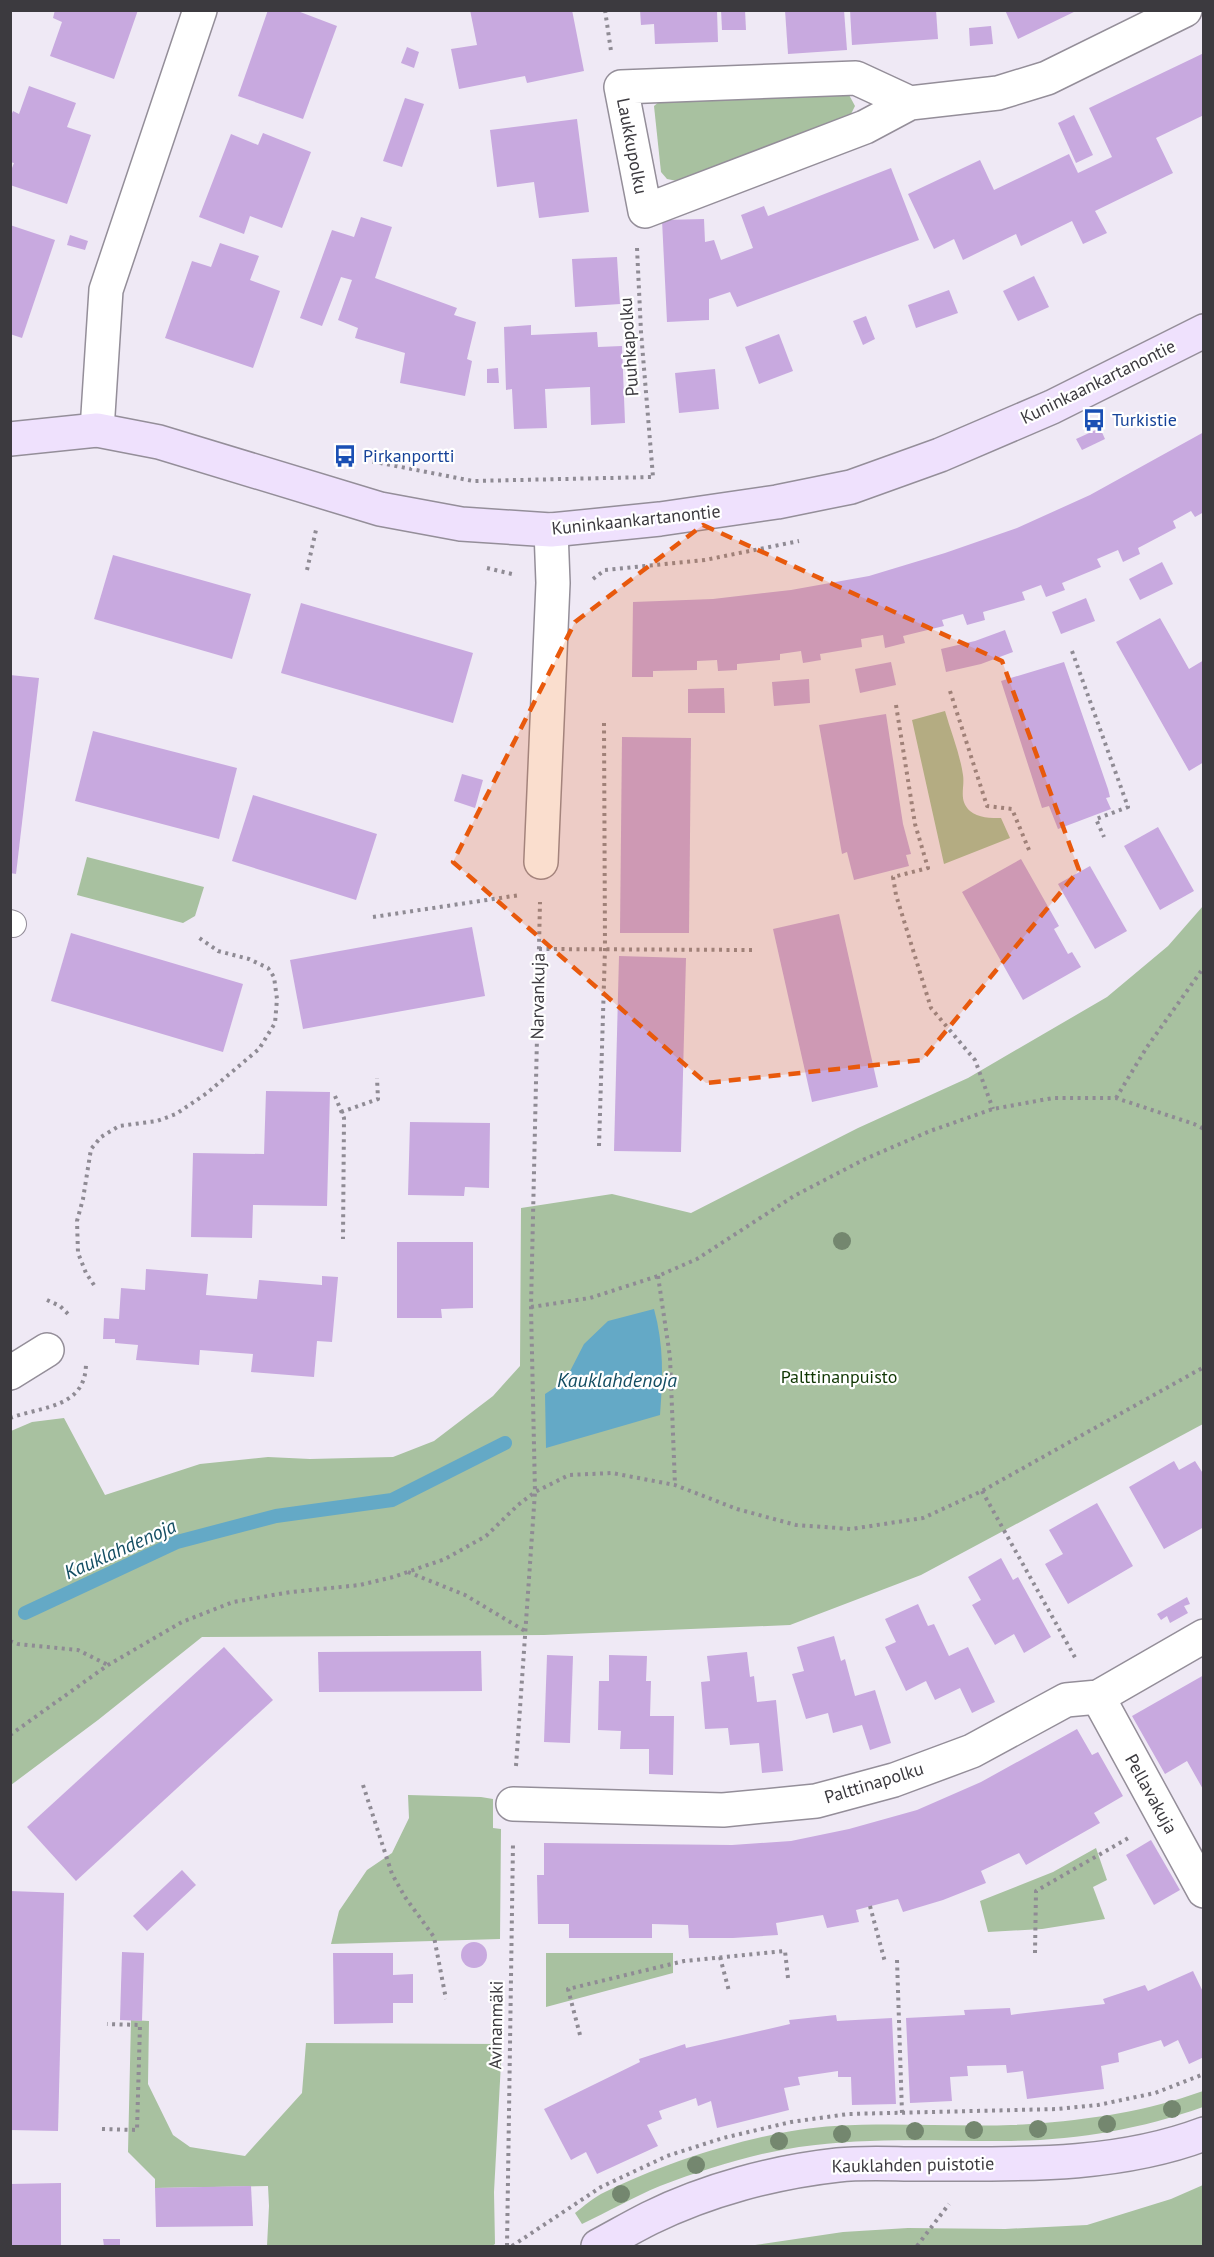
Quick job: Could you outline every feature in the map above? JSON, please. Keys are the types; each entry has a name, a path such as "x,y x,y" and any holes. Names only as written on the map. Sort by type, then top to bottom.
{"street":[{"path":"97,430 106,290 200,10"},
{"name":"Laukkupolku","path":"910,103 856,78 621,87 645,211 865,127 910,103 998,93 1047,78 1185,10"},
{"name":"Kuninkaankartanontie","path":"10,439 40,434 97,430 159,442 380,509 461,524 551,530 707,513 851,487 940,454 1052,407 1203,331"},
{"path":"540,877 553,583 551,530"},
{"path":"10,1373 47,1350"},
{"name":"Palttinapolku","path":"513,1804 723,1810 816,1801 894,1779 972,1751 1066,1700 1098,1697 1203,1636"},
{"name":"Pellavakuja","path":"1098,1697 1203,1891"},
{"name":"Kauklahden puistotie","path":"598,2247 651,2217 706,2195 775,2175 839,2165 1064,2162 1127,2154 1183,2142 1203,2134"}],"path":[{"name":"Puuhkapolku","path":"357,458 472,481 653,477 641,332 637,240"},
{"path":"307,570 317,526"},
{"path":"1072,651 1128,807 1096,819 1104,837"},
{"path":"950,691 987,806 1012,809 1029,849"},
{"path":"896,705 915,824 928,868 893,878 896,895 931,1008 975,1060 993,1109"},
{"path":"599,1146 605,949 604,722"},
{"path":"373,917 540,877"},
{"name":"Narvankuja","path":"525,1631 535,1492 531,1306 540,877"},
{"path":"94,1285 78,1253 77,1221 91,1149 101,1137 119,1126 157,1121 176,1114 259,1049 275,1023 277,999 274,977 268,968 249,959 218,951 198,937"},
{"path":"539,949 753,950"},
{"path":"1116,1098 1147,1047 1203,967"},
{"path":"341,1112 378,1099 377,1078"},
{"path":"335,1096 344,1118 343,1239"},
{"path":"531,1306 590,1298 658,1276 697,1259 794,1196 865,1159 930,1131 993,1109 1053,1098 1116,1098 1203,1129"},
{"path":"658,1276 670,1357 675,1485"},
{"path":"10,1736 108,1665 182,1623 233,1602 291,1592 360,1585 445,1559 486,1536 535,1492 568,1475 612,1473 675,1485 737,1509 796,1525 851,1529 923,1518 982,1491 1203,1366"},
{"path":"982,1491 1098,1697"},
{"path":"408,1572 465,1595 525,1631"},
{"name":"Avinanmäki","path":"507,2247 513,1804 525,1631"},
{"path":"10,1641 18,1644 78,1650 108,1665"},
{"path":"363,1785 392,1875 405,1898 434,1937 446,1999"},
{"path":"1035,1953 1036,1892 1134,1835"},
{"path":"870,1906 885,1962"},
{"path":"580,2035 568,1989 684,1961 785,1951 788,1978"},
{"path":"720,1957 729,1991"},
{"path":"897,1960 902,2113"},
{"path":"102,2129 137,2130 140,2025 107,2024"}],"highlighted area":[{"path":"703,525 1002,661 1079,870 922,1060 706,1083 453,862 575,622"}],"green space":[{"path":"848,93 855,106 850,116 677,181 667,179 661,172 654,106 665,97"},
{"path":"945,711 962,767 966,807 977,815 1001,818 1010,838 944,864 912,720"},
{"path":"87,857 204,887 195,916 183,923 77,895"},
{"name":"Palttinanpuisto","path":"1203,906 1203,1424 921,1575 790,1625 544,1635 202,1637 98,1720 11,1785 11,1431 32,1422 64,1418 105,1495 200,1464 268,1457 310,1459 393,1457 434,1441 493,1396 520,1366 521,1208 612,1194 691,1213 858,1128 968,1078 1107,997 1168,946"},
{"path":"408,1795 493,1799 493,1828 501,1829 500,1939 331,1944 339,1911 367,1870 392,1853 409,1818"},
{"path":"1096,1848 1107,1880 1093,1887 1105,1919 1042,1929 988,1932 980,1901 1053,1872"},
{"path":"546,1953 673,1953 673,1973 546,2007"},
{"path":"131,2020 149,2021 148,2084 173,2135 190,2147 245,2156 302,2093 306,2043 502,2044 494,2192 495,2244 492,2246 267,2246 268,2186 155,2188 155,2179 128,2152"},
{"path":"1203,2091 1203,2107 1154,2122 1105,2133 1055,2139 1003,2141 850,2142 781,2150 729,2163 660,2186 582,2224 575,2213 601,2194 658,2169 717,2149 778,2134 835,2126 1052,2122 1140,2109"},
{"path":"1203,2185 1203,2246 748,2246 843,2232 908,2228 1005,2229 1087,2225 1171,2199"}],"water":[{"name":"Kauklahdenoja","path":"654,1309 660,1336 662,1362 660,1415 546,1448 545,1394 565,1381 584,1344 608,1321"}],"building":[{"path":"55,10 138,10 114,79 50,56 62,22 53,18"},
{"path":"268,10 295,10 337,26 303,119 238,96"},
{"path":"470,10 572,10 584,71 527,83 525,76 459,89 451,49 477,45"},
{"path":"640,10 717,10 718,42 655,44 654,24 641,25"},
{"path":"721,10 745,10 746,30 722,30"},
{"path":"785,10 844,10 847,50 788,54"},
{"path":"850,10 936,10 938,39 852,45"},
{"path":"1005,10 1078,10 1018,39"},
{"path":"991,26 993,44 970,46 969,28"},
{"path":"407,47 419,52 414,68 401,63"},
{"path":"1204,53 1204,115 1156,138 1173,173 1095,211 1107,233 1083,244 1072,221 1021,246 1016,234 963,260 954,239 934,249 908,194 980,160 994,190 1069,154 1078,173 1112,157 1089,108"},
{"path":"29,86 76,103 67,127 91,135 67,204 10,185 10,173 14,163 10,162 10,118 13,111 19,114"},
{"path":"405,98 424,104 402,167 383,161"},
{"path":"1074,115 1093,155 1076,163 1058,123"},
{"path":"577,119 589,212 539,218 534,182 497,187 490,130"},
{"path":"263,133 311,152 282,228 250,216 244,234 199,217 231,134 258,145"},
{"path":"891,168 919,240 737,307 730,292 709,299 709,320 667,322 662,220 704,219 705,242 714,240 721,260 753,248 741,215 764,206 768,216"},
{"path":"361,217 392,227 375,278 457,308 454,315 476,322 467,359 472,361 465,396 400,383 405,353 355,338 358,328 338,320 352,280 341,277 322,326 300,318 332,230 354,237"},
{"path":"10,225 55,240 22,338 10,334"},
{"path":"70,235 88,241 85,250 67,245"},
{"path":"220,243 259,256 250,280 280,291 253,368 165,338 192,261 211,267"},
{"path":"617,257 620,304 575,307 572,259"},
{"path":"1034,276 1049,307 1018,321 1003,291"},
{"path":"949,290 958,313 916,328 908,305"},
{"path":"866,316 875,339 863,345 853,321"},
{"path":"531,325 531,335 597,332 598,347 622,346 625,423 591,425 590,387 545,389 547,428 514,429 512,389 506,390 504,327"},
{"path":"779,334 793,371 759,384 745,347"},
{"path":"498,368 499,383 487,383 487,369"},
{"path":"715,369 719,409 679,413 675,373"},
{"path":"1100,428 1105,439 1082,450 1076,439"},
{"path":"1204,432 1204,512 1195,517 1191,511 1173,521 1176,528 1138,548 1140,554 1123,562 1118,550 1097,559 1101,567 1062,583 1065,590 1046,597 1041,585 1022,592 1025,600 983,612 985,620 967,625 963,614 942,620 944,626 903,636 905,643 885,648 883,635 861,639 862,647 820,654 821,660 803,663 801,651 780,654 780,660 737,664 737,670 718,671 717,660 697,661 697,670 653,671 653,677 632,677 633,602 713,599 791,590 869,576 1017,528 1090,495"},
{"path":"113,555 251,594 232,659 94,619"},
{"path":"1162,562 1173,584 1140,600 1129,579"},
{"path":"1086,598 1095,621 1061,634 1052,612"},
{"path":"301,603 473,653 453,723 281,673"},
{"path":"1160,618 1189,669 1204,660 1204,762 1189,771 1116,642"},
{"path":"1005,630 1013,652 981,664 946,672 941,649 975,641"},
{"path":"891,662 896,685 860,693 855,669"},
{"path":"1064,662 1108,789 1110,797 1106,798 1111,809 1058,829 1049,806 1042,808 1001,681"},
{"path":"10,675 39,678 16,874 10,873"},
{"path":"809,679 810,703 774,706 772,682"},
{"path":"724,688 725,713 688,713 688,689"},
{"path":"886,714 903,824 911,854 906,855 909,866 854,880 847,852 842,854 819,725"},
{"path":"93,731 237,768 219,839 75,801"},
{"path":"622,737 691,738 689,933 620,933"},
{"path":"462,774 483,780 475,808 454,801"},
{"path":"253,795 377,834 356,900 232,861"},
{"path":"1158,827 1194,891 1160,910 1124,846"},
{"path":"1021,859 1059,926 1054,929 1068,954 1072,952 1081,967 1023,1000 962,892"},
{"path":"1090,866 1127,931 1095,949 1058,884"},
{"path":"839,914 878,1087 812,1102 773,929"},
{"path":"472,927 485,996 303,1029 290,960"},
{"path":"71,933 243,984 223,1052 51,1001"},
{"path":"619,956 686,958 681,1152 614,1151"},
{"path":"266,1091 330,1092 327,1206 253,1205 252,1238 191,1237 193,1153 264,1154"},
{"path":"410,1122 490,1123 489,1188 465,1187 464,1196 408,1195"},
{"path":"397,1242 473,1242 473,1308 441,1309 442,1318 397,1318"},
{"path":"146,1269 208,1274 206,1295 257,1299 259,1280 322,1285 322,1276 338,1277 332,1342 317,1341 314,1377 251,1372 253,1354 200,1350 199,1365 136,1360 138,1345 115,1343 115,1339 103,1339 104,1318 119,1319 121,1288 145,1290"},
{"path":"1174,1461 1179,1470 1195,1461 1204,1475 1204,1527 1164,1549 1129,1487"},
{"path":"1097,1503 1133,1566 1068,1604 1045,1564 1063,1554 1049,1530"},
{"path":"1001,1558 1013,1580 1018,1577 1051,1637 1024,1653 1014,1634 995,1645 972,1605 981,1600 968,1577"},
{"path":"1187,1597 1190,1604 1184,1606 1188,1613 1170,1623 1167,1616 1161,1620 1157,1614"},
{"path":"918,1604 928,1626 934,1624 949,1656 968,1647 995,1702 972,1713 960,1688 935,1700 926,1681 906,1691 885,1647 896,1642 885,1619"},
{"path":"834,1636 841,1661 845,1659 855,1696 875,1690 891,1743 870,1750 862,1725 833,1733 828,1713 806,1719 792,1674 804,1671 797,1647"},
{"path":"224,1647 273,1700 76,1881 27,1827"},
{"path":"481,1651 482,1691 319,1692 318,1652"},
{"path":"747,1652 750,1677 754,1676 757,1702 776,1700 783,1771 762,1773 759,1743 730,1745 728,1728 705,1729 701,1682 710,1681 707,1656"},
{"path":"547,1655 573,1656 570,1743 544,1742"},
{"path":"609,1655 647,1656 646,1681 651,1681 650,1716 674,1716 673,1775 649,1774 649,1749 620,1749 621,1731 598,1730 599,1681 609,1681"},
{"path":"1204,1675 1204,1791 1187,1761 1165,1774 1132,1716"},
{"path":"1077,1729 1092,1755 1098,1752 1123,1796 1094,1813 1100,1823 1026,1865 1019,1853 981,1871 986,1883 943,1900 903,1912 898,1899 856,1910 859,1922 827,1928 823,1915 776,1923 778,1935 733,1938 689,1938 688,1925 652,1924 652,1938 569,1938 569,1924 538,1924 537,1875 544,1875 544,1843 732,1845 791,1841 849,1829 917,1810 981,1782"},
{"path":"1151,1840 1180,1890 1154,1905 1126,1855"},
{"path":"182,1870 196,1885 147,1931 133,1916"},
{"path":"10,1891 64,1893 58,2131 10,2130"},
{"path":"474,1942 483,1946 487,1955 483,1964 474,1968 465,1964 461,1955 465,1946"},
{"path":"122,1952 144,1953 142,2021 120,2020"},
{"path":"333,1953 393,1953 393,1975 413,1974 413,2003 393,2003 393,2023 334,2024"},
{"path":"1193,1971 1204,1994 1204,2057 1189,2064 1178,2040 1164,2047 1161,2040 1118,2053 1119,2062 1101,2066 1104,2089 1027,2099 1023,2071 1007,2073 1006,2065 967,2066 968,2076 950,2077 952,2101 910,2103 906,2018 965,2015 964,2010 1010,2008 1011,2015 1105,2004 1103,1999 1145,1985 1148,1991"},
{"path":"836,2015 837,2021 892,2018 896,2104 852,2105 851,2077 838,2077 838,2071 798,2077 800,2085 784,2088 789,2110 717,2128 711,2101 698,2106 696,2098 659,2111 662,2119 647,2125 658,2146 597,2174 586,2152 571,2160 544,2109 640,2062 639,2059 685,2044 686,2048 790,2024 789,2020"},
{"path":"61,2183 61,2246 10,2246 10,2184"},
{"path":"251,2186 253,2226 156,2227 155,2188"},
{"path":"103,2239 120,2239 120,2246 104,2246"}],"waterway":[{"name":"Kauklahdenoja","path":"25,1613 177,1542 276,1516 392,1500 505,1443"}],"place":[{"name":"Turkistie","path":"1094,420"},
{"name":"Pirkanportti","path":"345,456"}]}
